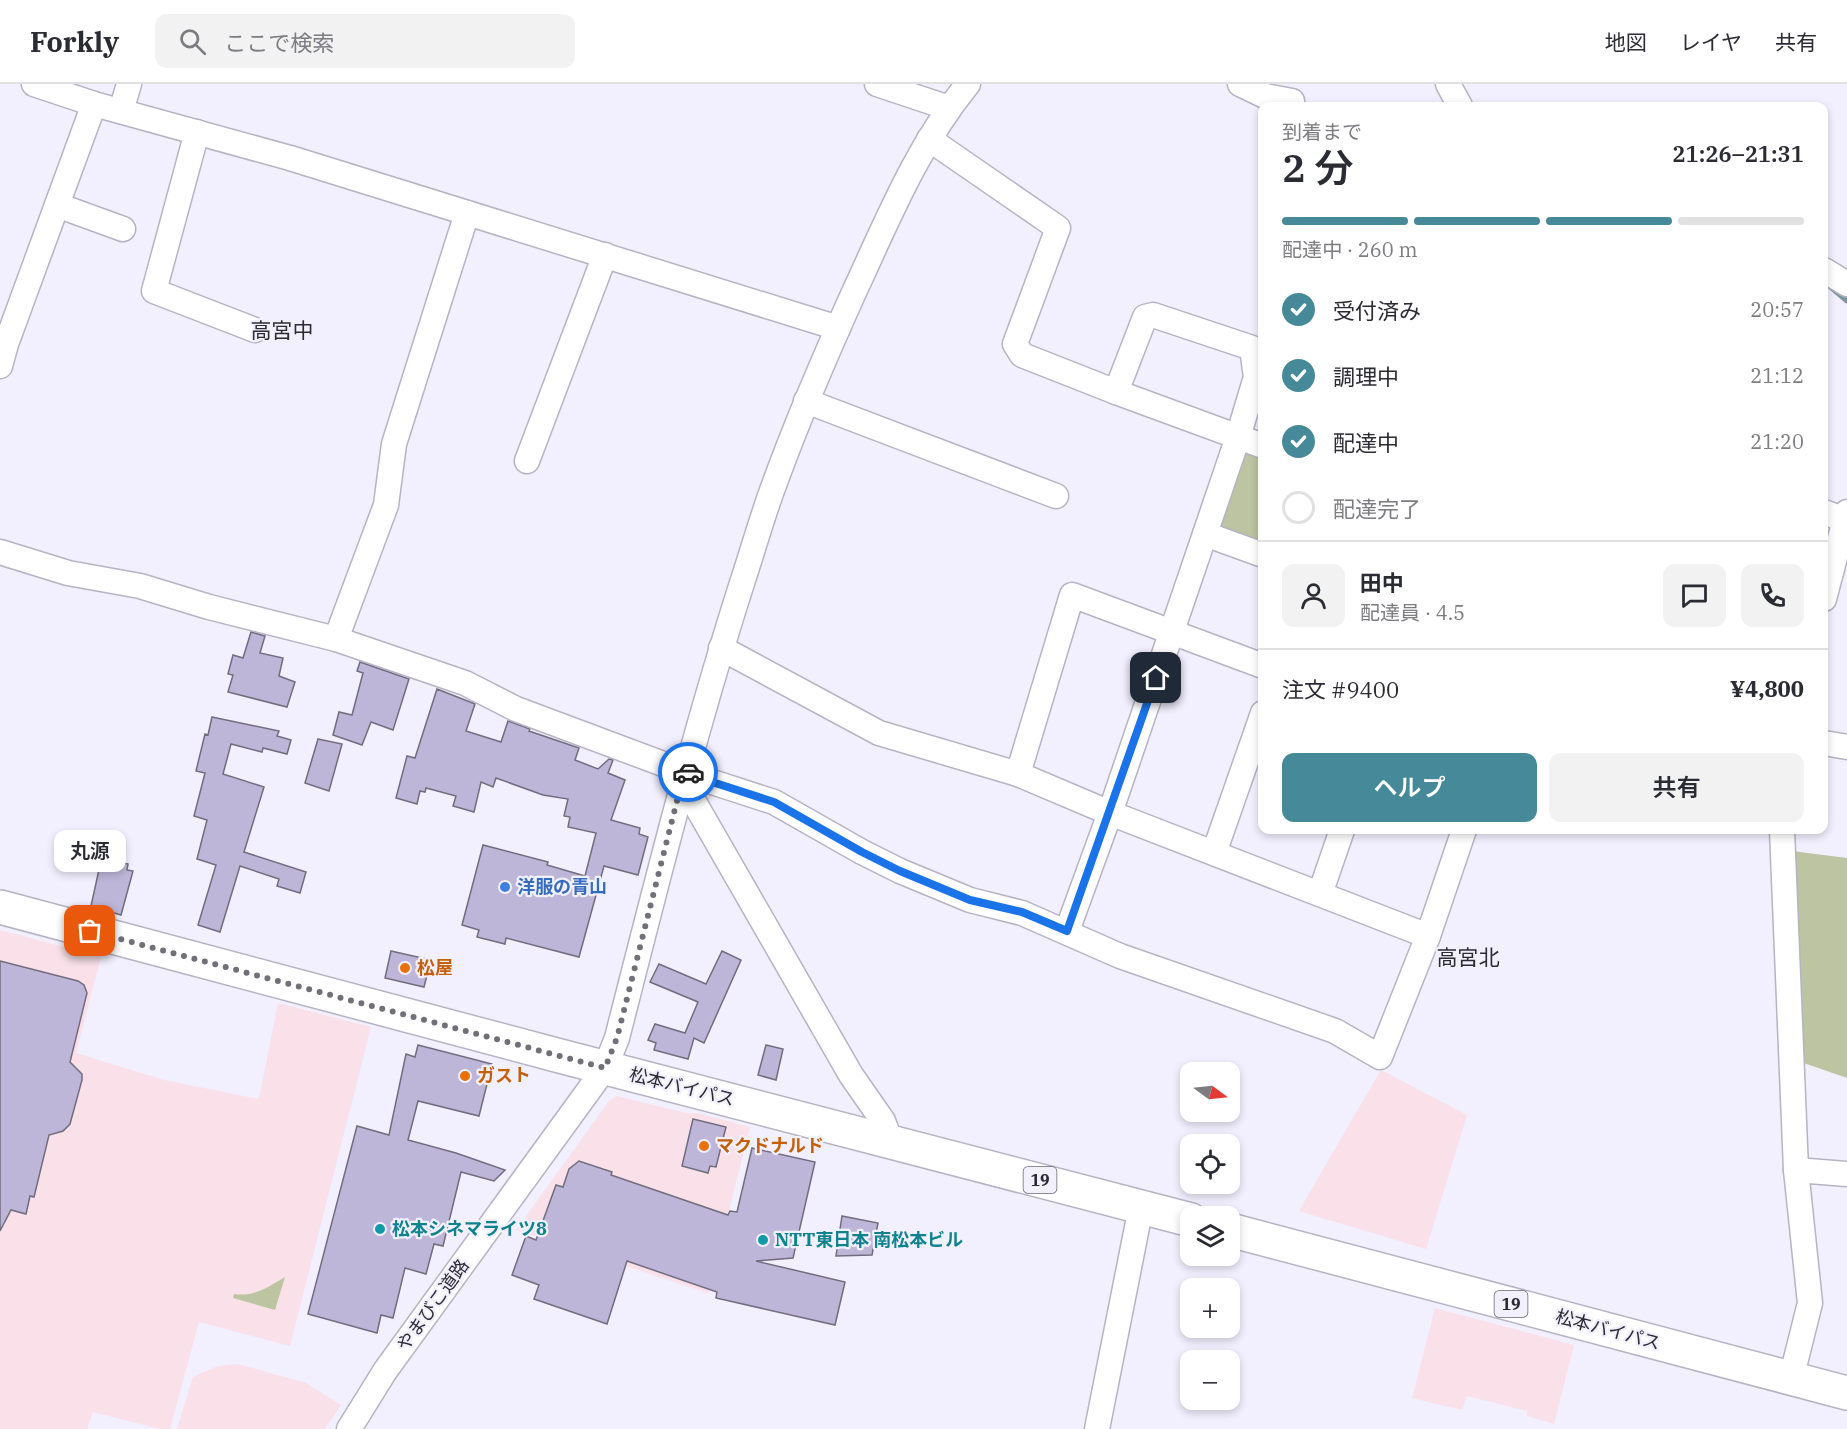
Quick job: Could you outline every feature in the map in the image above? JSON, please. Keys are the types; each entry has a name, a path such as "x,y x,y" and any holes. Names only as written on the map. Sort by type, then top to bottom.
{"highway":[{"name":"松本バイパス","path":"0,907 605,1068 1180,1217"},
{"name":"松本バイパス","path":"1240,1233 1847,1393"}],"street":[{"path":"34,84 94,104 290,158 838,328"},
{"path":"121,111 129,84"},
{"path":"877,84 949,108"},
{"name":"やまびこ道路","path":"349,1429 386,1371 605,1068 617,1038 684,776 721,648 773,488 838,328 897,199 929,139 968,84"},
{"path":"1240,84 1265,96 1292,101"},
{"path":"1448,84 1458,102"},
{"path":"0,366 94,104"},
{"path":"197,132 154,291 255,330"},
{"path":"929,139 1058,228 1015,344 1022,355 1258,444"},
{"path":"57,205 123,229"},
{"path":"336,639 386,505 394,444 467,213"},
{"path":"527,460 605,255"},
{"path":"1828,272 1847,284"},
{"path":"1067,931 1110,813 1238,437 1256,377 1252,348 1153,315 1145,317 1116,392"},
{"path":"807,401 1056,496"},
{"path":"1828,577 1839,515"},
{"path":"1205,534 1258,553"},
{"path":"0,552 68,573 140,586 209,607 336,639 465,683 516,709 684,776 706,780 774,802 862,852 970,900 1022,912 1120,956 1335,1031 1380,1057 1428,936 1463,834"},
{"path":"1018,774 1072,595 1258,664"},
{"path":"721,648 879,733 1018,774 1110,813 1428,936"},
{"path":"1214,854 1258,727"},
{"path":"1828,744 1847,747"},
{"path":"684,776 851,1075 883,1121 890,1140"},
{"path":"1320,894 1341,834"},
{"path":"1782,834 1796,1170 1810,1303 1791,1379"},
{"path":"1796,1170 1847,1174"},
{"path":"1097,1429 1141,1206"}],"shaded area":[{"path":"0,930 101,957 76,1053 164,1080 259,1099 278,1003 371,1027 290,1346 199,1322 170,1429 160,1429 93,1412 87,1429 0,1429"},
{"path":"1381,1070 1467,1115 1426,1249 1299,1211"},
{"path":"617,1096 750,1127 708,1293 516,1230 609,1101"},
{"path":"1435,1308 1574,1345 1554,1424 1527,1416 1527,1411 1467,1396 1462,1410 1412,1398"},
{"path":"238,1364 306,1383 341,1405 325,1429 177,1429 193,1377 218,1366"}],"green space":[{"path":"1246,453 1258,457 1258,546 1218,533"},
{"path":"1792,851 1847,858 1847,1078 1798,1061"},
{"path":"285,1277 275,1310 233,1298 234,1294 242,1295 261,1290"}],"building":[{"path":"251,632 265,636 260,653 283,658 279,676 295,682 287,707 228,692 233,675 228,674 233,655 243,658"},
{"path":"360,662 409,679 393,730 371,722 362,745 333,735 339,712 352,715 363,673 357,671"},
{"path":"437,689 475,704 466,731 501,742 508,721 530,729 529,731 579,748 575,760 598,769 609,759 613,760 608,773 625,780 611,820 640,828 639,834 648,837 638,875 604,866 579,957 506,938 505,944 477,937 479,930 462,925 483,845 548,862 547,865 585,876 596,833 568,827 570,817 564,816 568,799 543,795 496,778 493,787 481,782 474,812 453,806 456,796 426,788 425,792 420,791 417,804 396,798 407,756 415,758"},
{"path":"212,717 279,731 277,736 291,740 287,754 263,748 262,752 231,744 223,774 264,787 244,852 306,872 300,893 277,886 279,879 240,866 220,932 198,925 216,865 197,859 207,820 194,816 205,773 196,771 205,734 208,735"},
{"path":"318,739 342,744 329,791 305,783"},
{"path":"107,859 128,864 127,870 133,871 121,915 91,906 100,865 105,866"},
{"path":"391,951 431,960 424,987 385,978"},
{"path":"722,951 741,960 704,1043 694,1038 688,1059 654,1050 656,1043 648,1040 655,1024 685,1033 698,1002 650,982 659,964 706,984"},
{"path":"0,961 78,981 84,985 87,993 70,1062 82,1074 82,1080 70,1124 63,1131 49,1135 34,1197 30,1196 26,1214 11,1210 0,1231"},
{"path":"418,1045 492,1064 479,1116 418,1101 408,1140 505,1170 494,1181 461,1172 443,1246 434,1244 426,1274 405,1268 393,1318 381,1315 377,1333 308,1314 357,1126 389,1135 406,1054 415,1057"},
{"path":"766,1045 783,1049 776,1080 758,1075"},
{"path":"693,1119 726,1127 716,1167 710,1166 708,1173 682,1166"},
{"path":"752,1148 815,1162 793,1258 756,1261 845,1282 835,1325 716,1298 717,1292 627,1261 607,1324 534,1299 539,1285 512,1275 526,1236 536,1240 556,1185 563,1187 569,1169 579,1161 612,1172 611,1175 728,1215 730,1211 737,1212"},
{"path":"842,1216 878,1223 872,1255 836,1256"}],"waterway":[{"path":"1828,285 1847,301"}],"way so far":[{"path":"90,931 605,1068 617,1038 682,781 685,771 688,772"}],"place":[{"name":"洋服の青山","path":"505,887"},
{"name":"丸源","path":"90,931"},
{"name":"松屋","path":"405,968"},
{"name":"ガスト","path":"465,1076"},
{"name":"マクドナルド","path":"704,1146"},
{"name":"松本シネマライツ8","path":"380,1229"},
{"name":"NTT東日本 南松本ビル","path":"763,1240"}],"district":[{"name":"高宮中","path":"282,331"},
{"name":"高宮北","path":"1468,958"}],"route":[{"path":"688,772 774,802 900,871 970,900 1022,912 1067,931 1156,678"}]}
